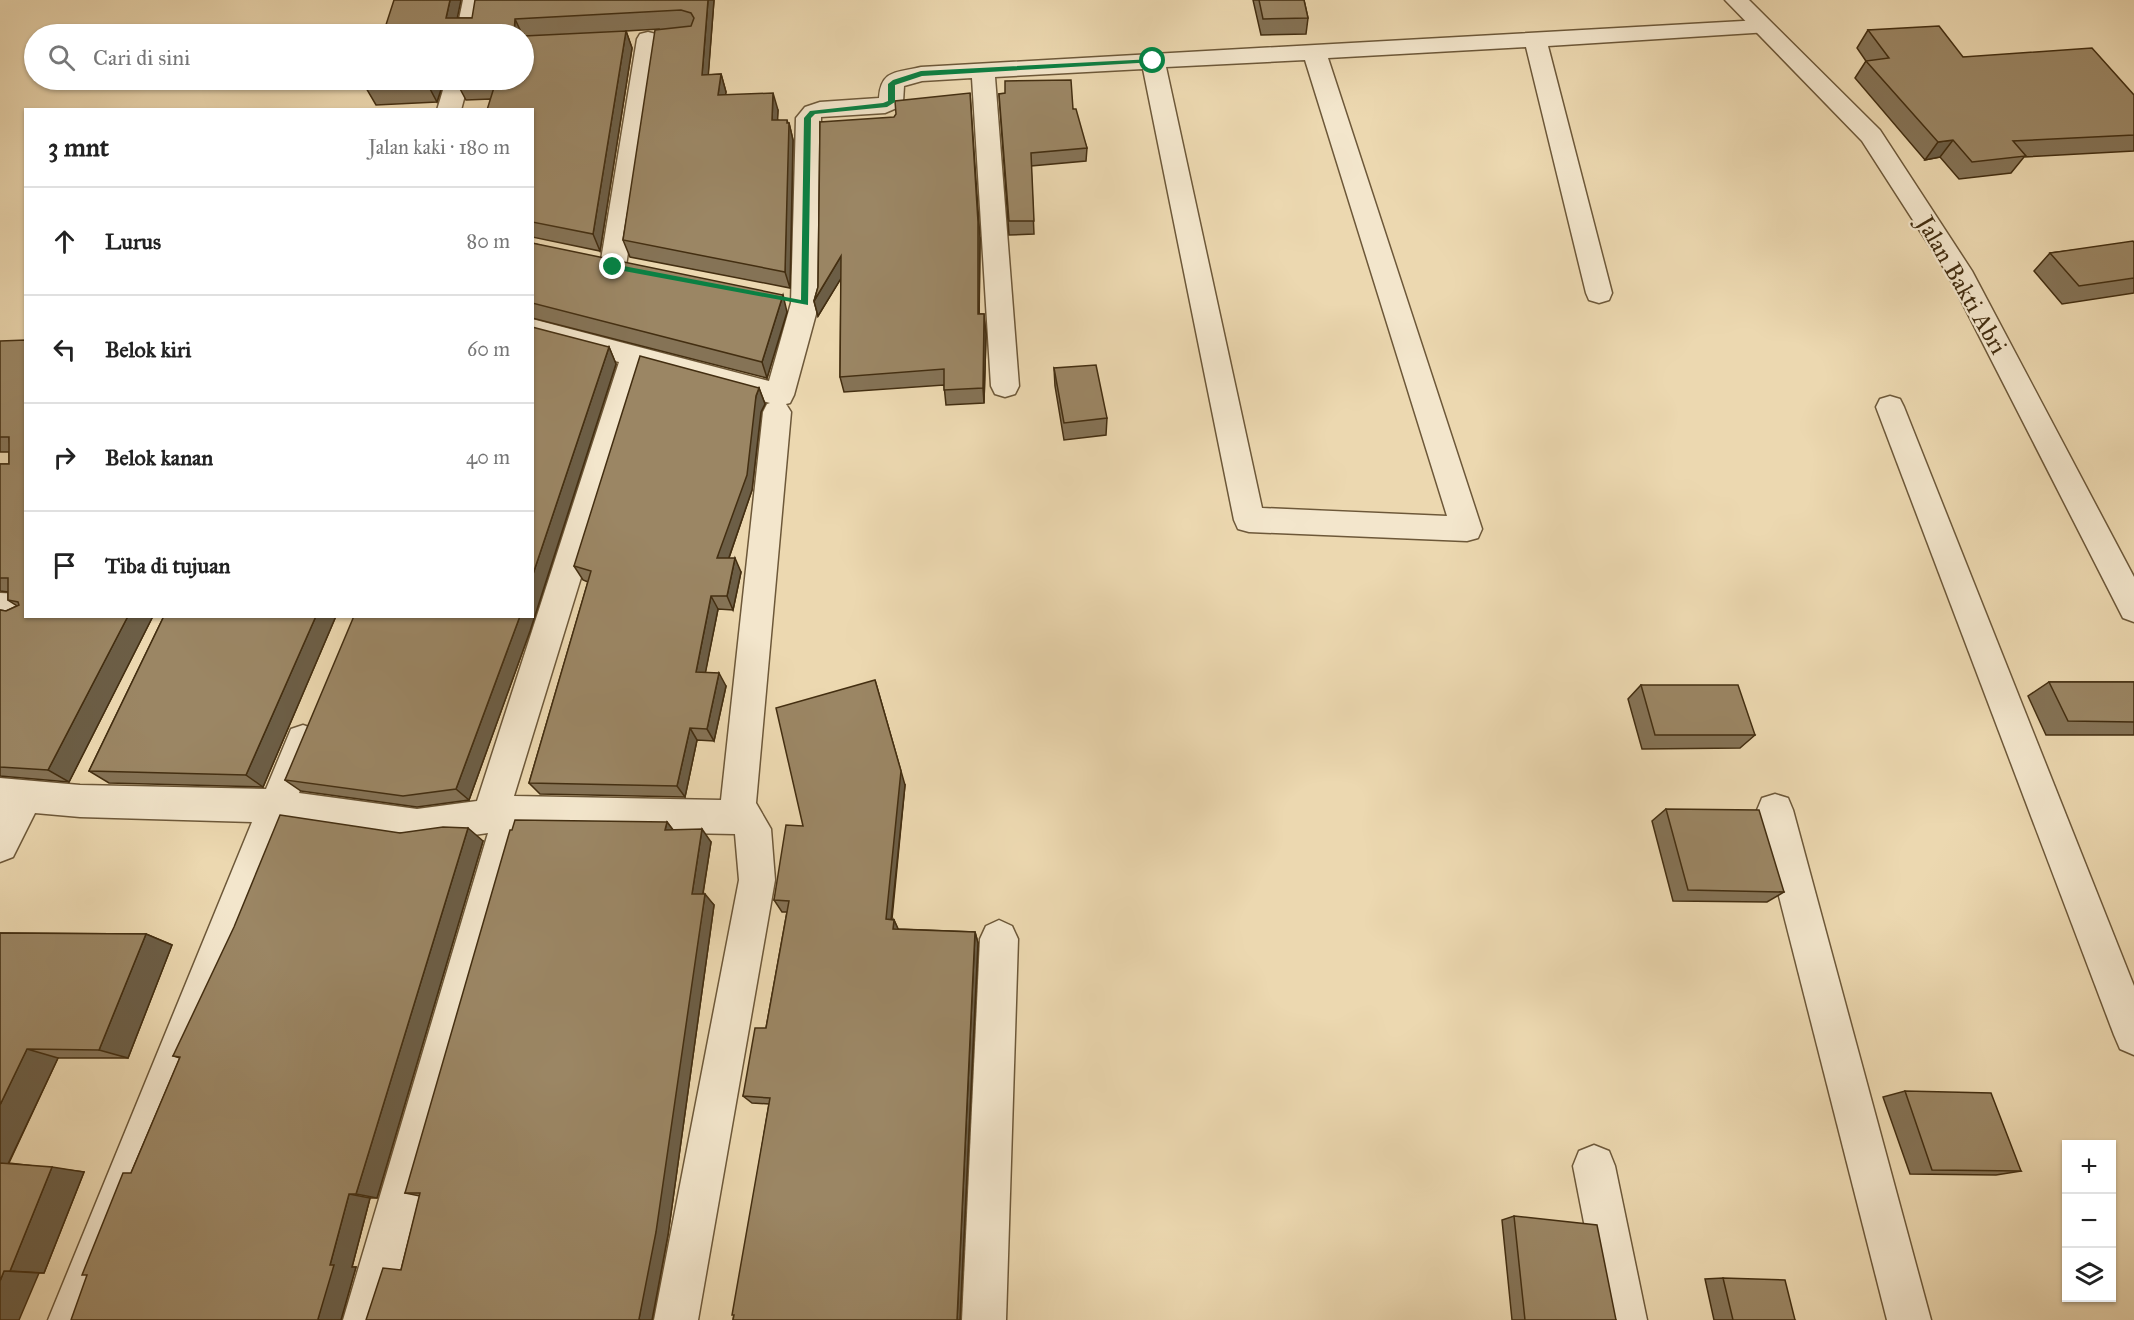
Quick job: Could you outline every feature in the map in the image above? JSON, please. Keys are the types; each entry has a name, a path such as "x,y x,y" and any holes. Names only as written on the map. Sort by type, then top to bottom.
{"street":[{"path":"469,24 474,0"},
{"name":"Jalan Bakti Abri","path":"1736,0 1871,136 1959,271 2134,608"},
{"path":"534,329 780,395 793,301 808,118 813,112 820,110 885,105 891,102 892,84 921,74 1761,27"},
{"path":"613,266 647,39"},
{"path":"1534,39 1599,293"},
{"path":"1153,61 1249,520 1467,529 1314,51"},
{"path":"983,70 1005,386"},
{"path":"449,108 454,90"},
{"path":"365,1320 501,815 635,356"},
{"path":"1890,408 2134,1035"},
{"path":"737,817 777,412"},
{"path":"0,607 24,608"},
{"path":"70,1320 274,806 315,711"},
{"path":"0,845 13,795 88,786 274,806 417,826 501,815 737,817 742,812 753,829 757,880 676,1320"},
{"path":"1775,810 1909,1320"},
{"path":"984,1320 999,939"},
{"path":"1594,1166 1625,1320"}],"building":[{"path":"394,0 450,0 446,18 472,18 475,0 708,0 702,75 721,74 718,95 773,93 772,120 787,120 789,123 785,272 623,240 655,30 691,26 694,18 691,13 681,10 515,19 515,24 386,24"},
{"path":"1259,0 1304,0 1308,18 1263,19"},
{"path":"1939,26 1963,57 2092,48 2134,95 2134,135 2013,141 2026,156 1972,162 1953,140 1938,142 1866,61 1889,58 1868,30"},
{"path":"626,31 593,234 534,222 534,108 488,108 493,90 534,90 534,36"},
{"path":"1071,80 1073,109 1076,109 1087,148 1031,153 1034,221 1009,221 999,94 1005,93 1005,81"},
{"path":"970,93 978,222 978,314 984,314 983,388 944,390 944,369 840,377 841,256 814,301 818,287 820,122 894,117 896,114 895,101"},
{"path":"2133,241 2134,278 2079,286 2050,253"},
{"path":"534,243 783,295 762,362 534,304"},
{"path":"534,328 609,347 534,571"},
{"path":"24,340 24,618 127,618 48,770 0,767 0,610 6,611 19,605 18,602 8,600 8,578 0,578 0,464 9,464 9,437 0,437 0,341"},
{"path":"640,356 759,388 756,396 747,475 717,558 735,558 727,596 711,596 696,672 719,673 707,729 690,728 677,786 529,783 591,571 574,566"},
{"path":"1096,365 1107,418 1064,423 1054,368"},
{"path":"163,618 315,618 246,775 89,771"},
{"path":"353,618 519,618 456,789 403,796 285,780"},
{"path":"875,680 901,771 886,919 894,920 893,929 975,932 957,1320 733,1320 734,1315 732,1315 770,1098 743,1096 755,1028 766,1028 789,901 774,900 786,825 803,826 776,708"},
{"path":"2049,682 2134,682 2134,722 2068,721"},
{"path":"1641,685 1738,685 1755,735 1655,735"},
{"path":"1666,809 1759,810 1784,892 1688,890"},
{"path":"280,815 400,833 443,827 468,828 356,1194 349,1194 330,1265 334,1265 319,1320 71,1320 87,1275 82,1275 123,1173 131,1173 180,1057 173,1056 234,927"},
{"path":"515,820 667,822 665,830 702,829 692,894 705,894 656,1232 640,1320 366,1320 383,1268 401,1270 420,1193 405,1193 510,830"},
{"path":"0,933 146,934 99,1050 27,1049 0,1105"},
{"path":"1905,1091 1991,1093 2021,1171 1932,1170"},
{"path":"0,1163 52,1167 10,1271 4,1271 0,1281"},
{"path":"1514,1216 1597,1225 1616,1320 1525,1320"},
{"path":"1723,1278 1785,1280 1795,1320 1733,1320"}],"route":[{"path":"613,267 805,303 808,118 813,112 885,105 891,102 892,84 895,81 921,74 1153,61"}]}
